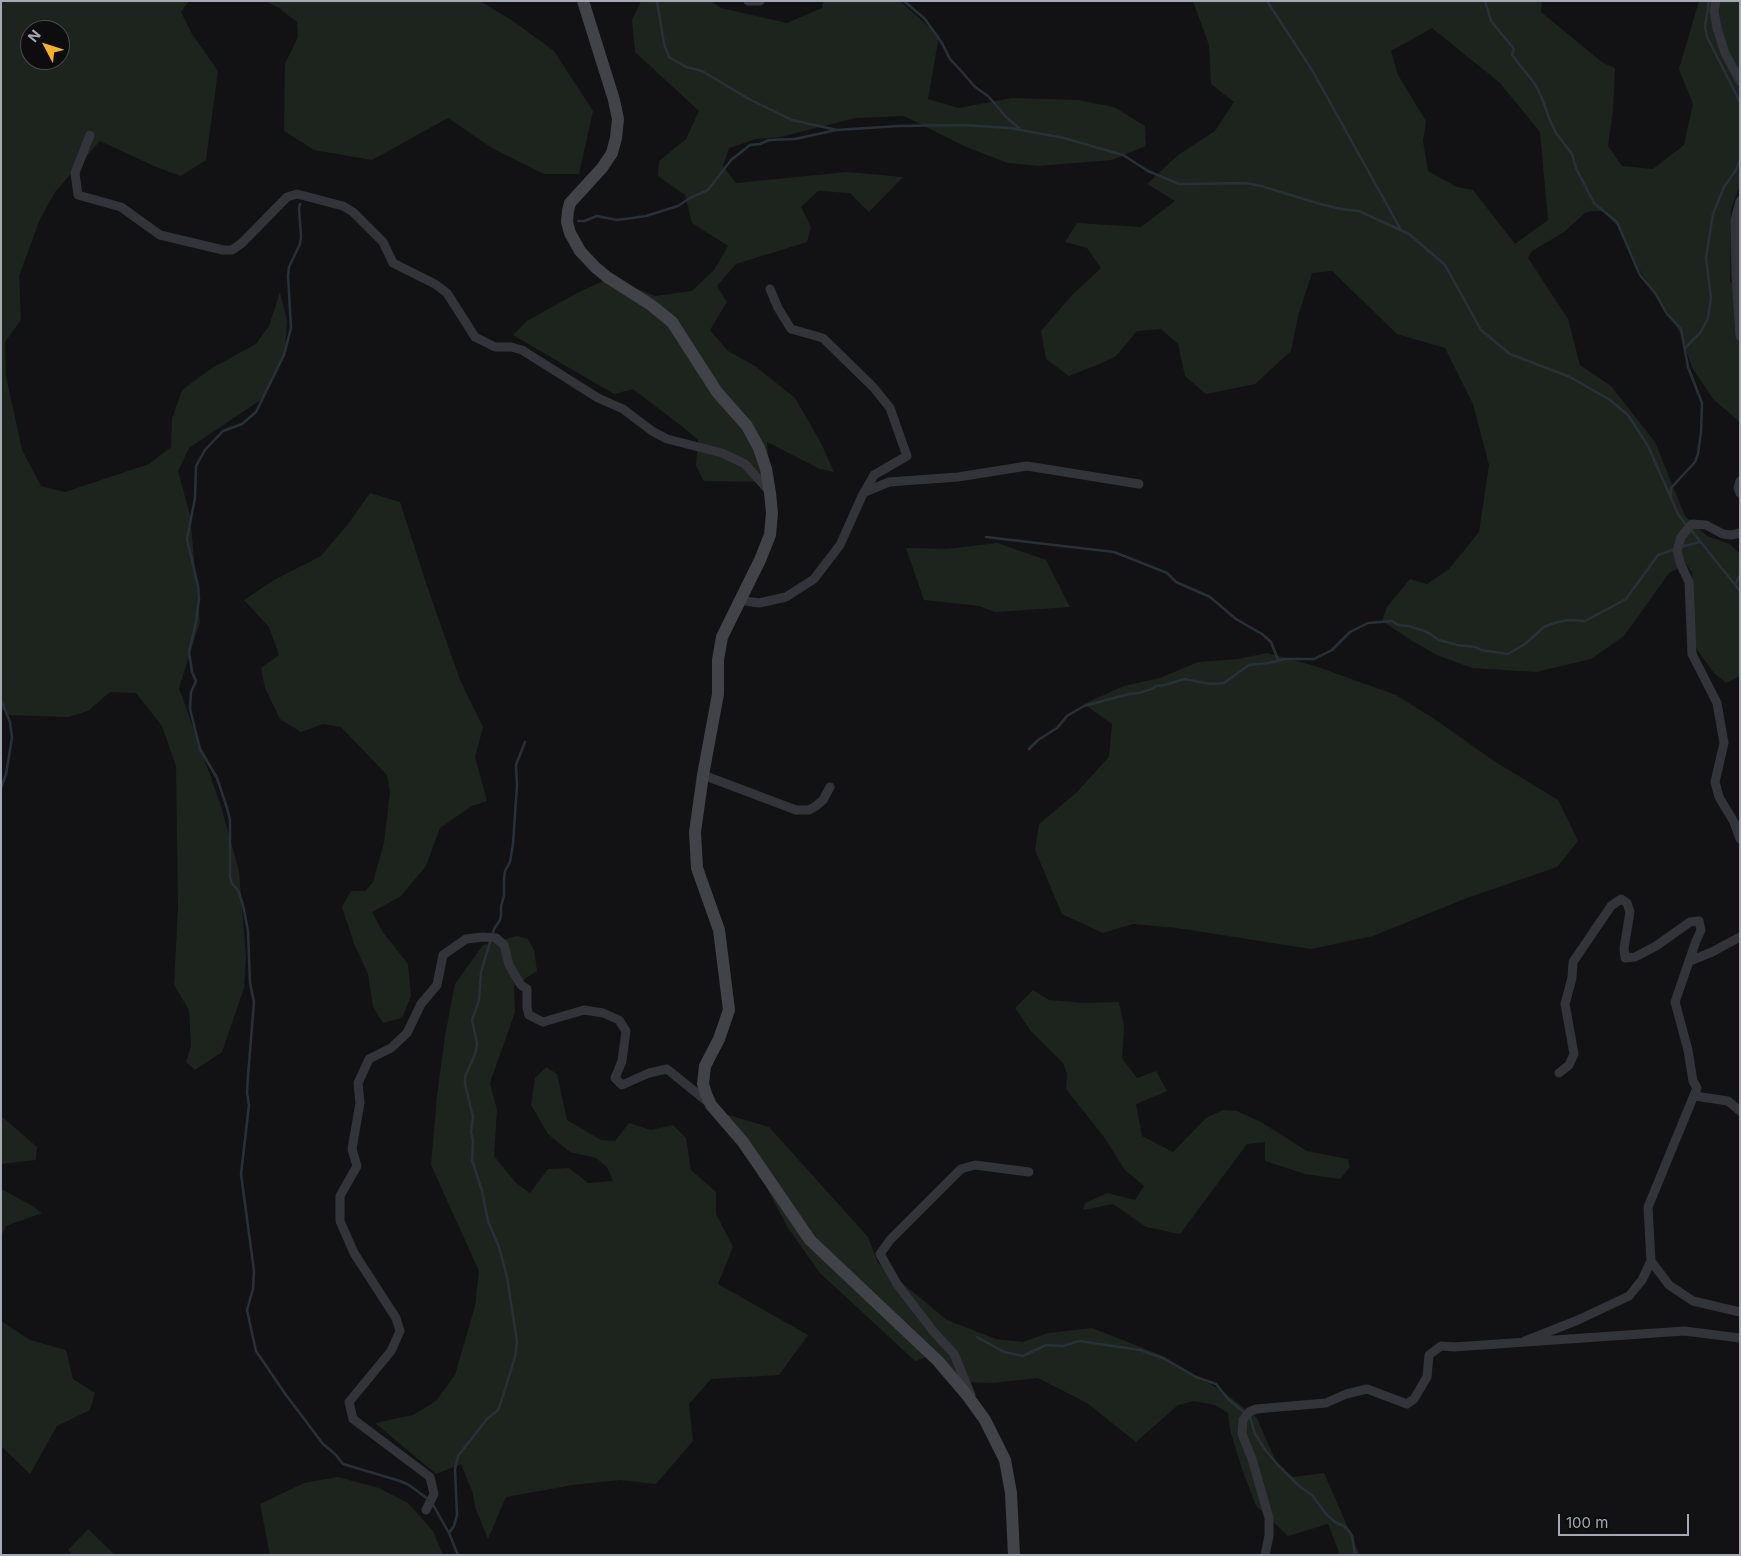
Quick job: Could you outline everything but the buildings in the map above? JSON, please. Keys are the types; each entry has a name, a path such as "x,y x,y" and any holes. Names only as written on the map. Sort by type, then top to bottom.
{"street":[{"path":"584,1 618,119 612,153 602,168 570,202 567,222 570,233 580,251 595,268 651,305 672,322 717,392 748,426 759,448 766,469 770,492 772,513 770,535 760,560 722,637 718,660 718,694 695,832 697,868 719,930 729,1010 719,1039 705,1066 704,1084 711,1105"},
{"path":"748,1 760,1"},
{"path":"1716,1 1714,11 1717,28 1725,53 1740,80"},
{"path":"90,135 74,174 78,195 121,206 160,235 223,250 232,250 242,243 287,197 297,194 343,206 353,212 383,242 393,263 435,284 447,293 475,337 495,347 510,347 522,350 598,398 623,409 652,431 667,439 722,453 745,464 770,492"},
{"path":"1740,201 1735,220 1740,336"},
{"path":"739,600 760,604 786,597 814,579 840,545 864,492 874,475 908,456 890,408 874,388 824,338 791,328 778,308 770,290"},
{"path":"864,492 889,482 958,477 1027,466 1139,484"},
{"path":"1740,481 1738,488 1740,492"},
{"path":"1740,533 1723,534 1706,525 1692,524 1681,537 1677,551 1689,582 1692,654 1717,703 1724,743 1717,766 1715,782 1719,797 1734,822 1740,839"},
{"path":"703,775 796,810 809,810 816,806 823,800 830,787"},
{"path":"1525,1342 1629,1296 1642,1280 1651,1261 1648,1207 1697,1088 1693,1081 1688,1050 1675,1002 1696,941 1702,930 1699,921 1690,922 1656,946 1635,957 1625,958 1624,948 1630,912 1627,903 1621,899 1611,906 1574,962 1565,1004 1574,1054 1569,1064 1559,1074"},
{"path":"426,1510 434,1494 430,1477 353,1419 349,1402 391,1351 400,1331 396,1318 354,1253 340,1221 340,1196 357,1166 352,1149 360,1102 358,1083 369,1059 392,1048 407,1033 421,1004 437,985 443,955 466,939 483,937 496,938 504,944 509,965 521,985 527,989 527,1008 530,1015 543,1022 584,1010 603,1013 619,1020 626,1031 622,1061 615,1078 622,1085 649,1073 667,1069 711,1105 743,1142 810,1240 938,1361 985,1420 1005,1460 1011,1493 1014,1555"},
{"path":"1690,961 1740,937"},
{"path":"1695,1096 1728,1102 1740,1111"},
{"path":"977,1410 954,1354 896,1284 880,1254 890,1240 960,1169 975,1165 1029,1172"},
{"path":"1651,1261 1669,1285 1693,1301 1740,1312"},
{"path":"1265,1555 1269,1536 1269,1518 1252,1459 1242,1434 1243,1420 1249,1412 1256,1409 1326,1403 1346,1394 1367,1389 1407,1404 1414,1399 1427,1377 1430,1355 1441,1346 1454,1347 1684,1331 1740,1338"}],"shaded area":[{"path":"1,1 189,1 181,12 192,34 218,71 206,160 181,176 156,167 100,141 55,192 40,219 19,276 21,320 5,342 6,376 22,450 41,486 65,492 149,464 171,447 172,419 182,390 212,368 256,344 269,326 280,292 287,321 285,355 262,399 189,448 178,471 190,515 200,622 179,688 220,803 239,871 246,957 244,988 222,1052 195,1070 186,1062 191,1046 189,1010 174,985 178,907 176,766 162,726 136,693 110,692 88,711 68,717 9,715 1,709"},
{"path":"265,1 480,1 513,21 554,51 593,111 579,174 544,174 492,148 448,118 372,160 314,150 284,131 285,64 298,37 297,22 279,8"},
{"path":"641,1 711,1 721,8 787,23 822,8 823,1 900,1 939,36 928,99 958,108 1012,98 1078,100 1114,107 1145,126 1146,146 1112,160 1038,166 1008,163 966,147 904,116 855,118 781,137 756,139 729,148 723,166 736,183 847,172 903,177 869,212 850,193 818,191 801,207 811,227 807,242 736,264 717,286 727,302 710,330 728,351 755,366 795,398 821,443 834,472 820,469 767,442 770,482 704,481 696,466 698,440 633,389 614,394 513,335 527,321 579,292 610,278 655,296 692,291 714,270 728,246 692,223 685,195 658,176 659,161 686,139 699,111 635,52 632,20"},
{"path":"1193,1 1542,1 1541,12 1603,63 1615,68 1613,111 1608,146 1622,166 1653,169 1684,145 1693,104 1679,69 1699,1 1740,1 1740,185 1731,209 1730,282 1740,285 1740,422 1713,399 1693,369 1679,331 1639,269 1621,229 1602,211 1585,213 1564,232 1532,251 1528,258 1568,319 1580,365 1611,386 1655,442 1685,516 1707,536 1730,544 1740,554 1740,676 1726,683 1714,673 1695,647 1692,572 1686,564 1669,573 1624,636 1591,659 1536,672 1472,668 1437,655 1382,621 1387,607 1410,579 1427,584 1449,569 1479,532 1489,465 1473,404 1445,348 1397,334 1332,271 1312,273 1298,316 1291,351 1255,384 1206,394 1185,376 1178,344 1161,329 1137,331 1116,356 1069,376 1046,359 1041,331 1072,295 1101,268 1087,248 1065,242 1077,223 1141,227 1175,201 1147,184 1178,155 1215,131 1234,102 1211,84 1209,45","holes":["1432,28 1500,83 1540,132 1548,220 1515,244 1473,190 1457,187 1428,171 1423,141 1426,121 1398,75 1391,51"]},
{"path":"370,493 400,502 460,680 483,727 475,757 487,801 472,806 440,828 426,866 401,896 372,912 382,931 408,964 411,996 402,1018 383,1023 373,1007 368,974 355,946 342,907 351,891 365,891 373,882 384,843 390,792 387,775 341,727 323,724 301,732 280,719 265,688 261,668 279,655 269,627 244,600 274,580 321,556 348,524"},
{"path":"997,543 1046,560 1070,607 995,612 979,606 924,600 906,548 947,549"},
{"path":"1267,653 1315,666 1396,695 1433,718 1494,761 1558,800 1578,841 1557,867 1467,898 1373,936 1311,949 1177,928 1133,924 1103,933 1062,914 1035,850 1039,824 1076,793 1109,757 1112,724 1084,704 1124,686 1160,678 1198,662 1238,659"},
{"path":"517,936 528,939 534,950 537,971 514,986 515,1012 490,1083 497,1110 494,1156 516,1183 530,1193 548,1169 569,1168 588,1183 613,1181 607,1167 596,1158 570,1152 548,1134 531,1105 535,1078 546,1067 557,1074 567,1120 601,1140 615,1141 629,1123 651,1130 673,1125 686,1138 691,1170 716,1192 716,1214 733,1247 718,1284 808,1335 779,1375 711,1379 689,1404 693,1441 656,1484 620,1480 573,1485 506,1497 488,1539 461,1464 436,1474 375,1423 413,1415 436,1401 455,1375 475,1306 479,1271 431,1165 445,1036 455,984 483,945"},
{"path":"1033,990 1049,1000 1084,1003 1119,1002 1124,1026 1122,1058 1137,1078 1156,1071 1167,1091 1136,1104 1142,1136 1173,1152 1206,1118 1223,1110 1237,1111 1261,1122 1307,1151 1348,1159 1350,1167 1340,1179 1305,1174 1265,1161 1265,1142 1247,1144 1180,1234 1146,1227 1113,1204 1083,1210 1085,1203 1107,1193 1135,1200 1144,1186 1125,1170 1104,1137 1066,1089 1067,1074 1063,1063 1031,1031 1015,1008"},
{"path":"728,1115 769,1127 868,1237 878,1263 947,1320 996,1339 1023,1342 1048,1333 1092,1328 1163,1356 1222,1391 1257,1418 1277,1464 1293,1477 1324,1473 1360,1555 1340,1555 1328,1524 1288,1536 1256,1506 1230,1430 1228,1413 1215,1405 1194,1401 1178,1405 1136,1442 1087,1403 1038,1378 992,1383 962,1382 934,1354 915,1361 820,1273 788,1228"},
{"path":"1,1116 37,1147 36,1160 1,1164"},
{"path":"1,1189 42,1213 6,1226 1,1237"},
{"path":"1,1321 30,1340 66,1350 73,1379 95,1393 90,1410 57,1426 30,1474 1,1446"},
{"path":"338,1477 379,1488 408,1503 433,1531 443,1555 270,1555 260,1504 304,1483"},
{"path":"88,1529 115,1555 73,1555 68,1550"}],"waterway":[{"path":"657,1 664,44 669,57 686,67 702,71 749,99 792,120 837,130 898,126 962,125 1010,128 1064,138 1123,155 1148,171 1179,184 1246,183 1261,186 1320,204 1359,211 1409,234 1445,265 1481,330 1510,354 1570,377 1610,400 1628,415 1648,446 1678,514 1687,526"},
{"path":"904,1 925,19 942,43 950,59 974,86 989,97 1007,118 1019,128"},
{"path":"1267,1 1312,70 1401,230"},
{"path":"1485,1 1491,21 1514,49 1512,55 1535,84 1556,133 1572,154 1576,168 1594,203 1617,222 1640,275 1655,293 1667,314 1681,329 1688,367 1702,403 1701,432 1695,462 1671,488 1671,498"},
{"path":"1709,1 1705,27 1707,37 1740,102"},
{"path":"578,221 584,221 597,216 617,220 646,216 678,206 708,190 731,160 750,145 760,144 769,140 795,139 836,130"},
{"path":"1685,348 1700,333 1708,318 1711,298 1706,258 1713,214 1724,187 1736,170 1740,160"},
{"path":"300,204 301,237 300,244 289,267 291,328 284,355 256,412 242,424 223,431 205,450 196,466 195,498 187,539 198,586 199,599 189,652 192,672 196,681 191,692 190,709 200,749 217,778 230,820 230,877 232,884 238,890 248,931 250,983 254,1002 247,1093 249,1105 241,1174 254,1271 253,1289 247,1310 256,1351 323,1444 343,1464 400,1481 409,1485 428,1499"},
{"path":"1691,530 1740,591"},
{"path":"986,537 1114,552 1167,573 1176,582 1210,597 1236,619 1262,634 1271,642 1278,660"},
{"path":"1680,547 1700,542"},
{"path":"1029,749 1038,740 1057,728 1067,716 1084,706 1139,693 1156,686 1184,679 1210,684 1224,683 1249,665 1284,659 1314,659 1332,650 1350,632 1368,623 1392,621 1398,625 1409,626 1427,632 1439,640 1508,654 1525,644 1544,627 1569,620 1585,621 1626,599 1658,555 1675,549"},
{"path":"1735,585 1740,575"},
{"path":"1,700 10,722 12,738 6,774 1,788"},
{"path":"449,1533 454,1526 457,1515 455,1469 458,1456 487,1419 498,1410 515,1357 517,1341 507,1277 499,1247 488,1221 482,1191 472,1160 473,1140 471,1132 473,1117 465,1077 475,1054 477,1044 472,1020 479,1000 481,972 494,929 501,915 505,871 510,862 513,844 517,785 516,765 525,742"},
{"path":"977,1337 1004,1352 1023,1356 1046,1345 1063,1346 1079,1341 1140,1350 1165,1359 1196,1377 1216,1384 1229,1400 1250,1417 1255,1434 1279,1466 1299,1486 1312,1495 1326,1514 1349,1531 1352,1536 1355,1555"},
{"path":"432,1503 449,1533 458,1555"}]}
